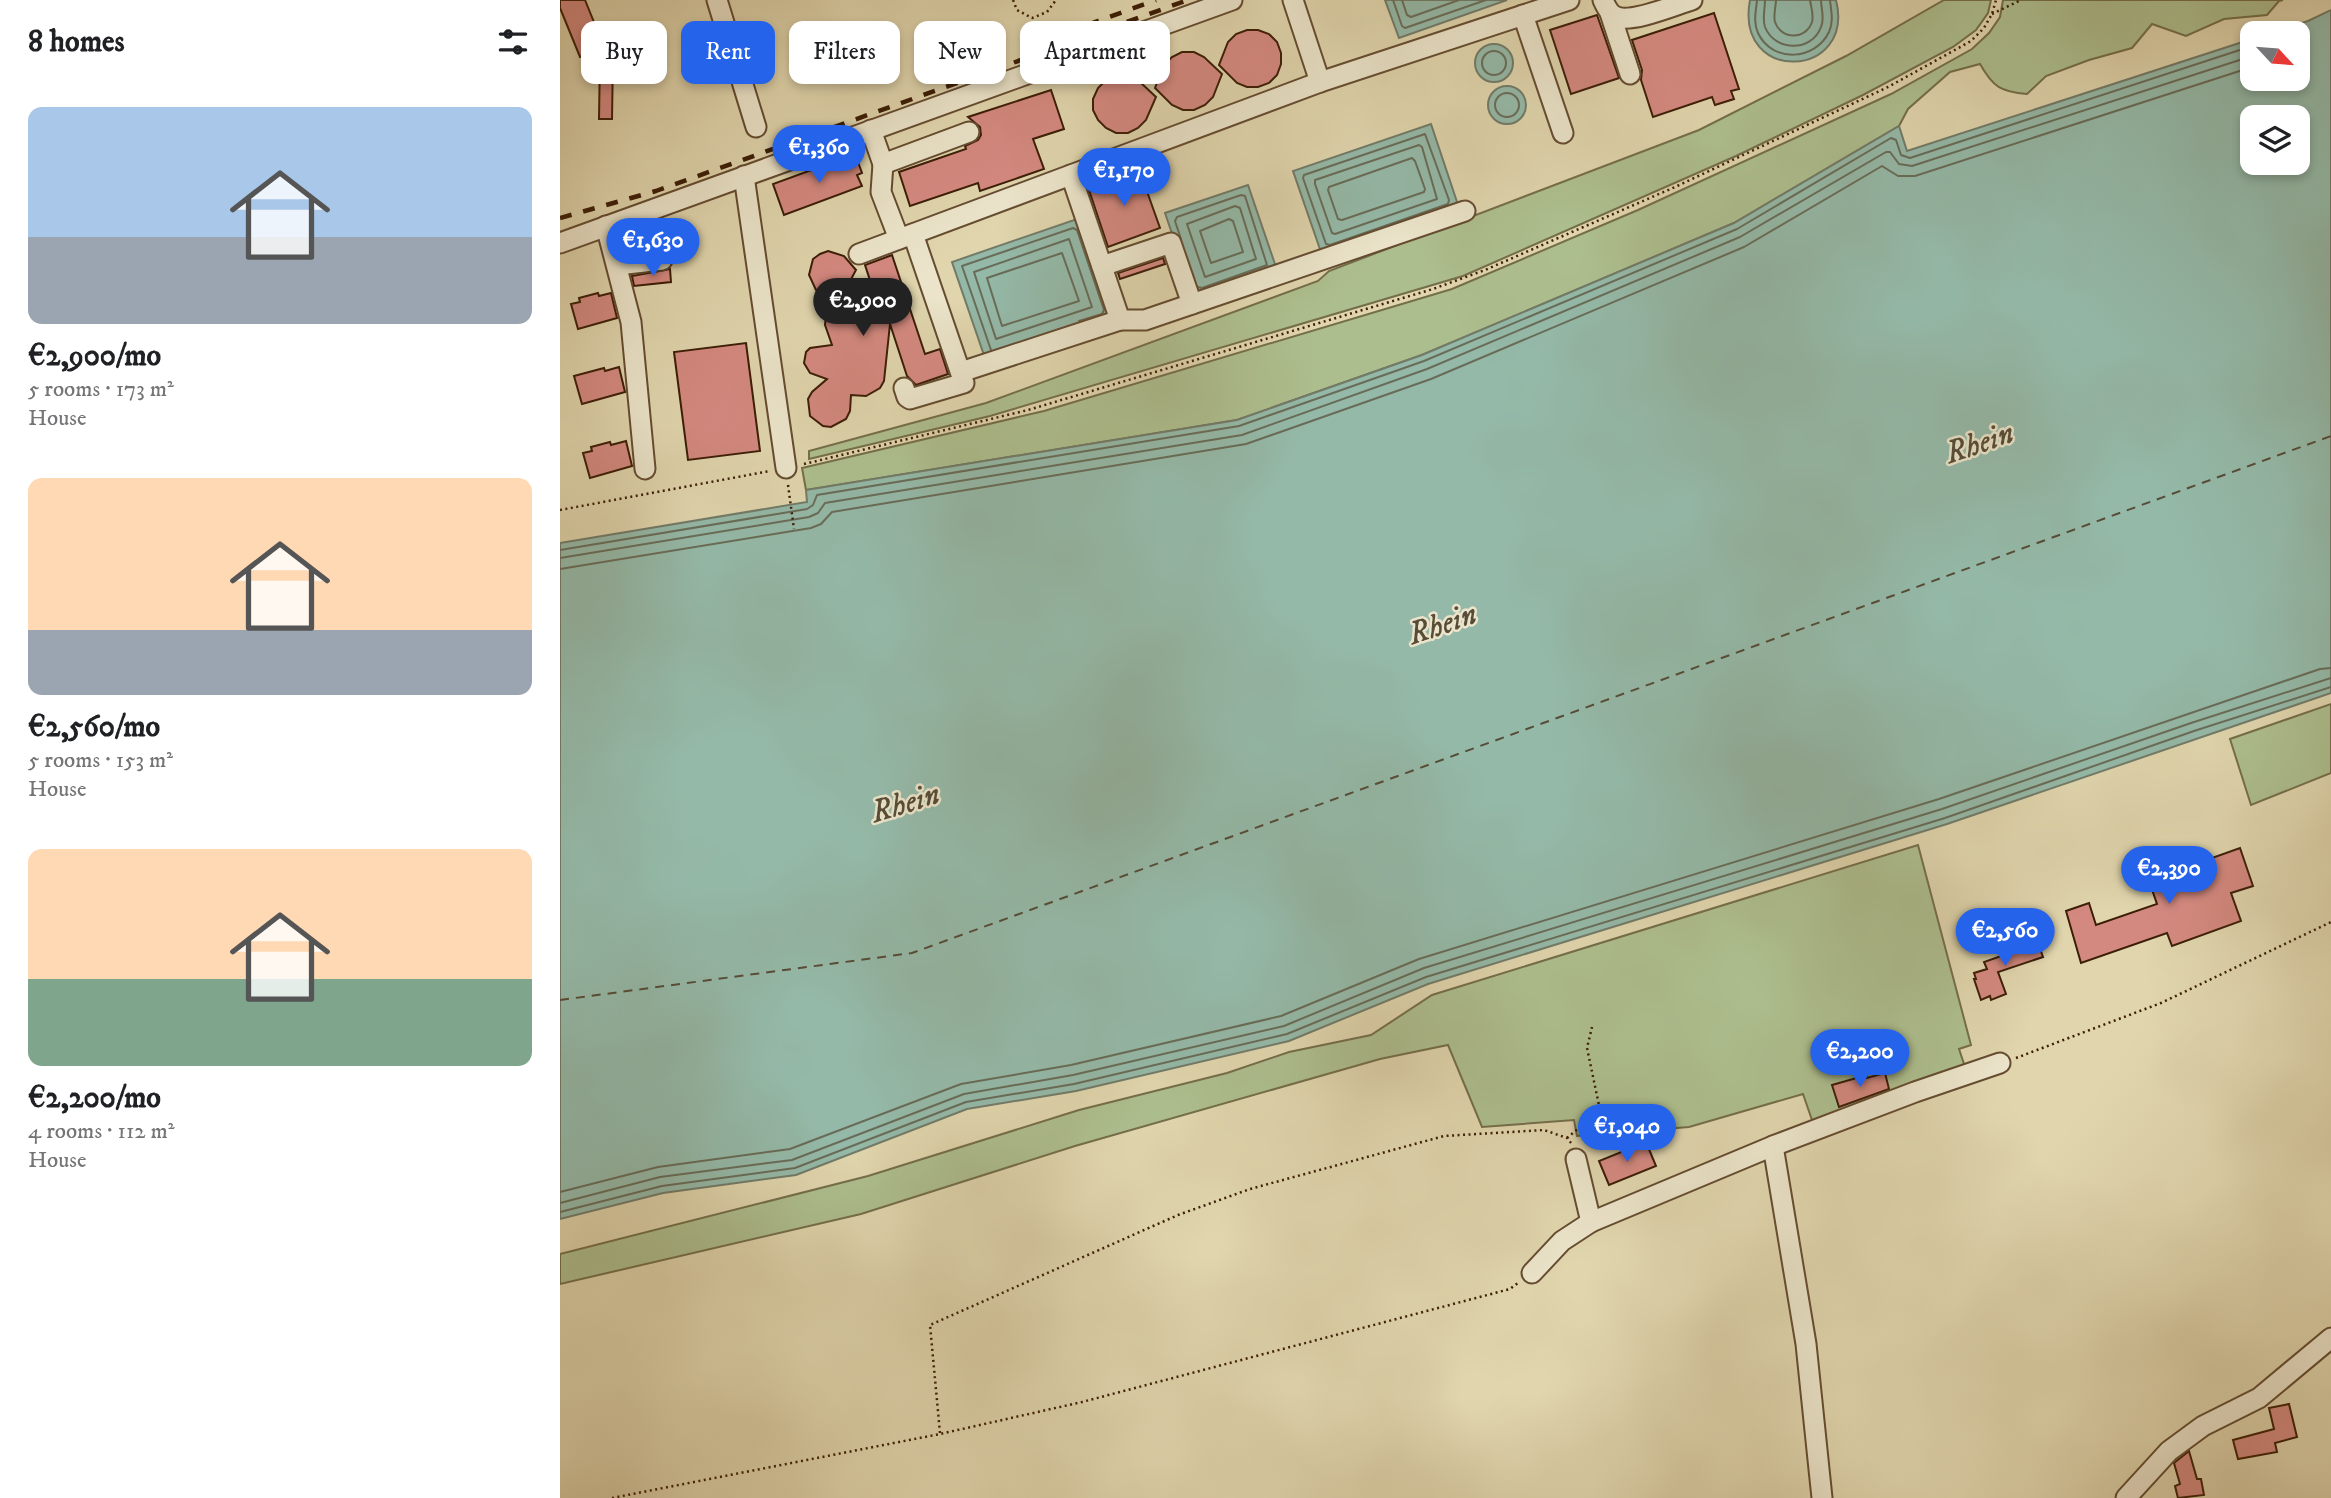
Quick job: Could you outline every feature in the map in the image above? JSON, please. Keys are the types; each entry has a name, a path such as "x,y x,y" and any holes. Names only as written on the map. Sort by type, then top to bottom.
{"street":[{"path":"717,0 756,127"},
{"path":"560,243 1231,0"},
{"path":"1293,0 1320,82"},
{"path":"859,254 1320,82 1569,0"},
{"path":"1607,6 1616,17 1629,18 1692,0"},
{"path":"1607,6 1630,74"},
{"path":"1523,15 1563,133"},
{"path":"871,130 883,163 881,192 906,236 964,383 911,399 907,397 904,388"},
{"path":"883,163 969,132"},
{"path":"1071,175 1119,320"},
{"path":"744,176 786,468"},
{"path":"961,372 1119,320 1145,320 1465,211"},
{"path":"606,226 632,322 645,469"},
{"path":"1102,266 1171,243 1192,304"},
{"path":"617,265 662,260"},
{"path":"1532,1273 1562,1241 1591,1222 1773,1146 1915,1091 2000,1063"},
{"path":"1773,1146 1806,1344 1822,1498"},
{"path":"1576,1159 1591,1222"},
{"path":"2126,1498 2180,1441 2203,1426 2259,1398 2331,1338"}],"path":[{"path":"1013,0 1017,10 1032,18 1047,12 1056,0"},
{"path":"560,510 786,468 907,441 1028,410 1433,289 1485,270 1675,187 1888,87 1971,41 1984,28 1996,0"},
{"path":"1992,14 2021,0"},
{"path":"786,468 793,529"},
{"path":"2000,1063 2161,1003 2331,922"},
{"path":"1567,1138 1600,1110 1587,1048 1592,1027"},
{"path":"940,1434 930,1325 1178,1215 1250,1189 1444,1136 1544,1130 1567,1138 1573,1144 1576,1159"},
{"path":"612,1498 940,1434 1082,1402 1497,1293 1510,1289 1532,1273"}],"shaded area":[{"path":"1944,0 1991,0 1988,13 1976,30 1953,47 1863,95 1736,156 1463,276 990,416 809,459 809,451 986,403 1318,281 1329,271 1699,130 1846,56"},
{"path":"2003,0 2283,0 2267,15 2224,19 2186,36 2152,24 2132,48 2046,76 2027,94 1999,87 1980,64 1950,72 1908,109 1899,126 1734,223 1422,355 1237,420 806,490 802,468 1044,411 1452,289 1638,210 1891,94 1972,49 1989,33 2000,17"},
{"path":"2331,704 2331,773 2251,805 2230,739"},
{"path":"1918,845 1971,1045 1959,1049 1965,1067 1813,1123 1803,1094 1689,1127 1577,1136 1574,1120 1482,1127 1448,1045 1380,1059 1075,1146 861,1214 560,1284 560,1254 868,1176 1079,1110 1227,1073 1289,1052 1371,1035 1432,995"}],"water":[{"path":"1385,0 1507,0 1399,38"},
{"path":"1750,0 1836,0 1837,26 1829,45 1813,57 1794,62 1775,58 1760,47 1750,28"},
{"name":"Rhein","path":"2331,10 2331,693 1947,824 1428,984 1289,1041 1076,1091 967,1109 796,1175 663,1193 560,1219 560,543 807,502 806,490 1237,420 1422,355 1734,223 1899,126 1907,151 2240,43 2240,91 2310,91 2308,21"},
{"path":"1494,44 1507,50 1513,63 1507,76 1494,82 1481,76 1475,63 1481,50"},
{"path":"1507,86 1520,92 1526,105 1520,118 1507,124 1494,118 1488,105 1494,92"},
{"path":"1431,124 1459,208 1322,255 1293,171"},
{"path":"1248,185 1277,270 1194,298 1165,213"},
{"path":"1080,218 1114,317 986,361 952,262"}],"building":[{"path":"560,0 585,0 593,21 581,21 581,57 580,57 560,8"},
{"path":"1714,13 1739,89 1731,91 1734,99 1715,105 1712,97 1653,117 1632,40"},
{"path":"1597,15 1619,78 1571,94 1550,30"},
{"path":"1247,30 1269,34 1277,42 1281,53 1277,75 1269,83 1258,87 1237,83 1219,65 1228,42 1236,34"},
{"path":"1182,52 1194,52 1204,57 1222,74 1213,97 1205,105 1194,110 1183,110 1172,105 1155,88 1157,84 1170,84 1172,57"},
{"path":"600,84 613,84 612,119 599,119"},
{"path":"1102,84 1142,84 1156,97 1146,120 1138,128 1128,133 1116,133 1098,120 1093,110 1093,99"},
{"path":"1051,90 1064,129 1033,139 1044,169 980,191 978,183 910,206 899,172 966,149 965,146 978,140 981,135 980,127 968,117"},
{"path":"855,154 862,173 857,175 862,186 784,215 773,184"},
{"path":"1139,169 1160,228 1108,247 1088,187"},
{"path":"666,235 668,249 626,252 625,239"},
{"path":"828,251 844,256 856,270 842,296 882,317 865,265 892,255 925,354 940,349 948,374 916,385 907,376 890,324 884,381 880,388 866,396 851,395 850,411 846,419 831,427 823,426 810,416 808,399 827,379 810,373 804,363 806,352 810,348 832,345 825,325 826,316 835,299 816,290 809,275 813,259"},
{"path":"1163,258 1165,264 1120,279 1118,273"},
{"path":"670,269 671,282 634,286 632,276"},
{"path":"598,293 599,296 611,293 617,318 578,329 571,304 580,302 579,298"},
{"path":"746,343 760,451 688,460 674,352"},
{"path":"619,367 625,392 582,404 574,376"},
{"path":"626,441 632,466 590,478 583,453 592,451 591,447"},
{"path":"2240,848 2253,886 2231,893 2241,921 2172,946 2167,933 2081,963 2066,911 2089,903 2096,925 2157,904 2142,861 2166,853 2173,872"},
{"path":"2035,934 2043,957 1998,972 2006,994 1991,1000 1990,996 1981,1000 1974,973 1987,969 1984,962 2021,949 2018,940"},
{"path":"1885,1073 1889,1089 1839,1107 1832,1085"},
{"path":"1646,1142 1656,1166 1609,1185 1599,1161"},
{"path":"2289,1404 2297,1437 2275,1443 2277,1452 2238,1459 2233,1440 2274,1429 2269,1408"},
{"path":"2189,1451 2197,1479 2201,1479 2204,1495 2178,1498 2175,1486 2180,1484 2174,1463"}],"ferry route":[{"path":"560,1000 912,953 2331,436"}],"railway":[{"path":"1098,21 1156,0"},
{"path":"560,218 656,191 1188,0"}]}
